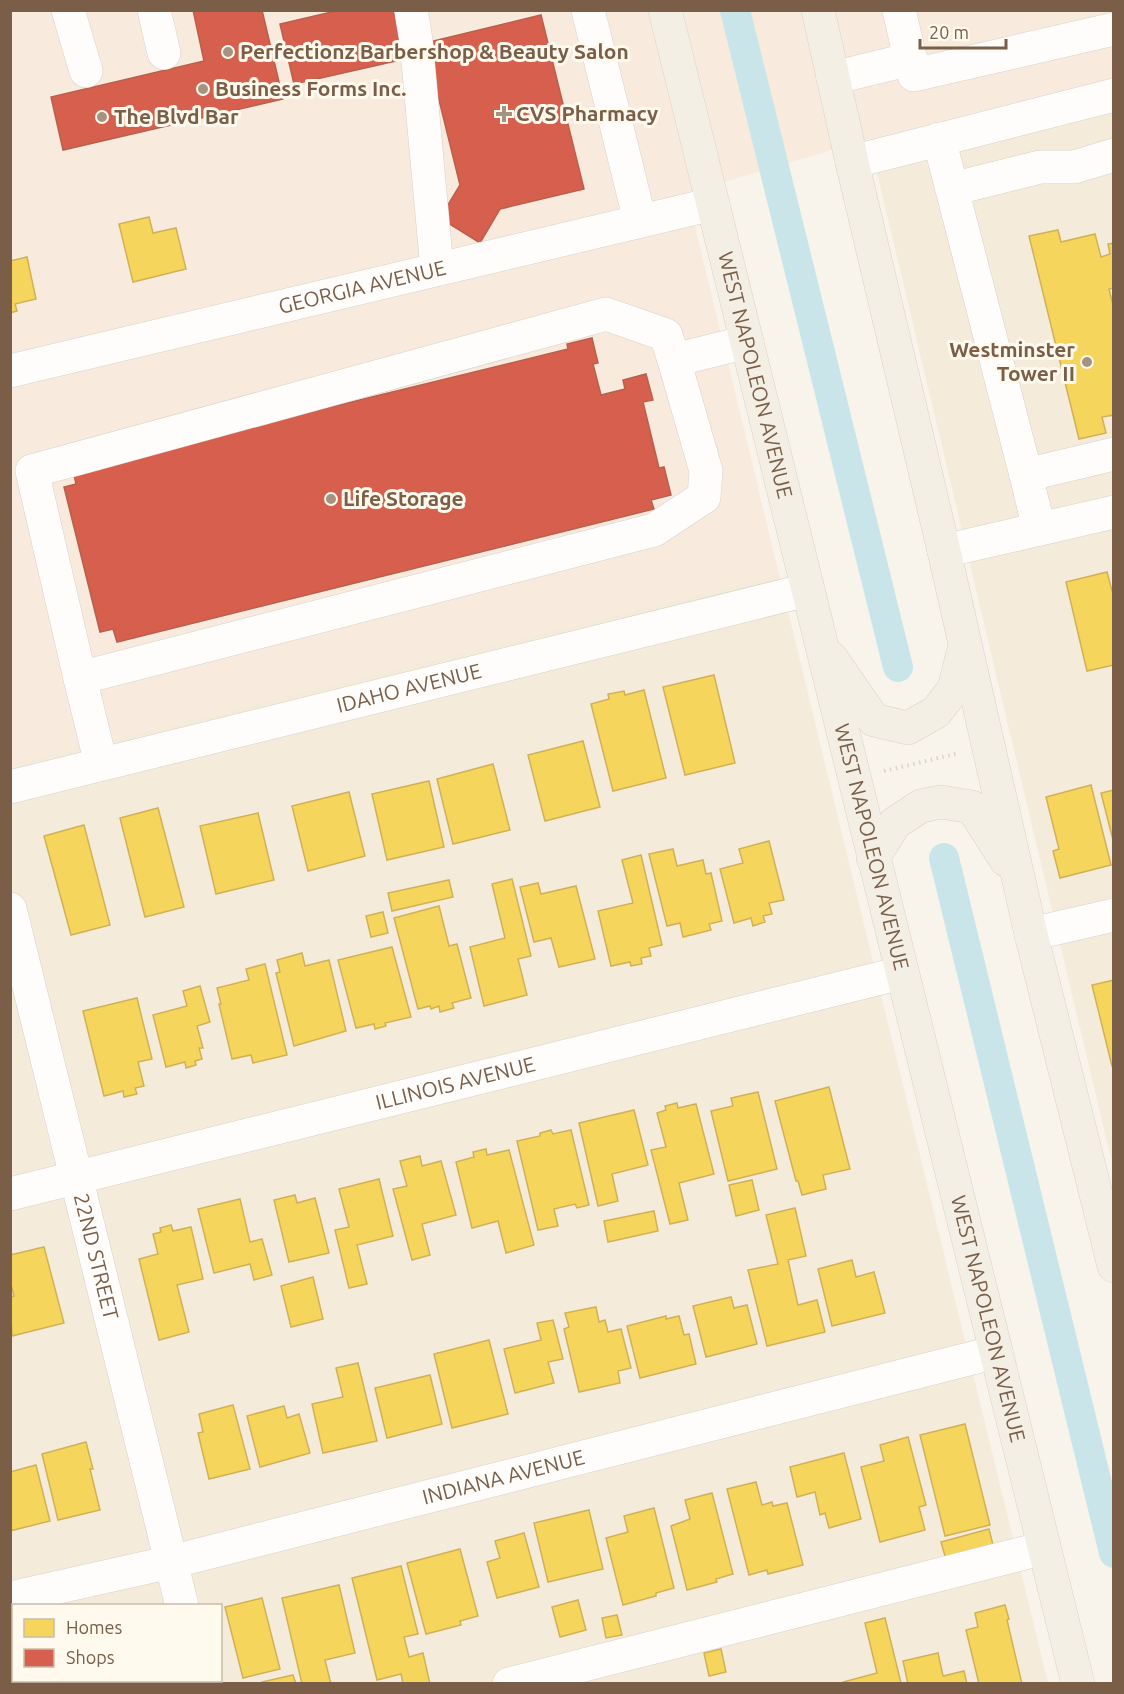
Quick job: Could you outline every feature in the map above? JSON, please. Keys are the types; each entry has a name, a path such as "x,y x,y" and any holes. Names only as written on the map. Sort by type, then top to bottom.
{"main road":[{"name":"WEST NAPOLEON AVENUE","path":"665,10 1078,1683"},
{"path":"818,10 1031,934 1113,1266"},
{"path":"820,642 874,720 908,728 936,712 954,689 965,644"},
{"path":"873,858 895,823 921,806 941,802 972,807 1019,879"}],"street":[{"path":"68,10 86,71"},
{"path":"154,10 164,53"},
{"path":"411,10 416,40 437,269"},
{"path":"588,10 639,221"},
{"path":"899,10 914,75 1113,28"},
{"path":"833,78 910,58"},
{"path":"852,162 1113,95"},
{"path":"939,139 1039,529"},
{"path":"952,189 1040,167 1074,167 1113,155"},
{"name":"GEORGIA AVENUE","path":"10,371 713,204"},
{"path":"80,678 654,530 704,497 706,471 666,335 606,314 32,471 80,678 101,765"},
{"path":"674,360 747,342"},
{"path":"1026,475 1113,454"},
{"path":"944,551 1113,512"},
{"name":"IDAHO AVENUE","path":"10,787 807,590"},
{"name":"22ND STREET","path":"10,909 182,1604"},
{"path":"1031,934 1113,915"},
{"name":"ILLINOIS AVENUE","path":"10,1194 902,973"},
{"name":"INDIANA AVENUE","path":"10,1598 171,1562 996,1352"},
{"path":"509,1683 1044,1548"}],"path":[{"path":"874,774 960,752"}],"shaded area":[{"path":"10,11 1113,11 1113,79 869,139 687,193 779,574 11,764"},
{"path":"1113,79 1113,1167 869,139"},
{"path":"779,574 1048,1683 11,1683 10,764"}],"building: Homes":[{"path":"149,217 153,233 176,228 186,269 133,282 119,224"},
{"name":"Westminster Tower II","path":"1058,230 1061,242 1095,234 1101,257 1110,254 1108,244 1114,243 1114,288 1109,289 1114,309 1114,415 1102,417 1106,433 1079,439 1029,236"},
{"path":"27,257 36,299 15,304 17,311 10,313 10,261"},
{"path":"1107,572 1114,598 1114,665 1087,671 1066,582"},
{"path":"714,675 735,763 685,775 663,687"},
{"path":"644,690 666,778 613,791 591,704 609,699 608,694 624,691 625,695"},
{"path":"583,741 600,807 545,821 528,755"},
{"path":"493,764 510,830 453,844 437,779"},
{"path":"429,781 444,847 387,860 372,794"},
{"path":"1091,785 1111,865 1060,878 1053,851 1059,849 1046,797"},
{"path":"1114,790 1114,844 1101,793"},
{"path":"349,792 365,856 308,871 292,806"},
{"path":"158,808 184,907 145,917 120,818"},
{"path":"258,813 274,880 216,894 200,826"},
{"path":"84,825 110,925 71,935 44,836"},
{"path":"769,841 784,900 769,903 772,914 763,916 765,922 753,926 751,918 734,923 720,869 743,863 739,849"},
{"path":"673,849 677,866 703,860 706,874 711,873 722,921 709,924 711,930 683,937 680,923 667,926 649,854"},
{"path":"641,855 662,945 649,948 651,956 641,958 642,964 631,966 630,962 611,966 598,911 633,903 622,860"},
{"path":"512,879 531,956 518,959 527,995 484,1006 470,947 505,938 492,884"},
{"path":"449,880 453,897 392,911 388,893"},
{"path":"538,883 541,894 576,886 595,959 559,967 551,938 534,942 520,887"},
{"path":"439,906 449,946 457,944 471,998 452,1003 454,1008 440,1012 439,1006 431,1009 430,1006 418,1009 394,918"},
{"path":"383,912 388,933 371,937 366,916"},
{"path":"392,947 411,1017 385,1023 386,1026 375,1029 374,1024 356,1028 338,960"},
{"path":"302,953 305,966 329,960 346,1031 294,1046 276,973 280,972 277,960"},
{"path":"265,964 287,1055 253,1063 251,1055 232,1059 217,988 249,980 246,969"},
{"path":"1114,980 1114,1066 1112,1066 1092,985"},
{"path":"200,986 210,1022 197,1026 203,1048 199,1048 202,1059 195,1061 196,1065 186,1068 185,1062 166,1067 153,1015 187,1006 183,991"},
{"path":"137,998 152,1059 138,1062 144,1086 135,1088 137,1094 124,1097 123,1091 104,1096 83,1011"},
{"path":"829,1087 850,1169 823,1175 826,1189 802,1195 798,1181 796,1181 775,1101"},
{"path":"758,1092 777,1169 728,1181 711,1111 733,1106 731,1098"},
{"path":"677,1103 678,1108 696,1104 714,1174 679,1183 688,1220 670,1224 651,1150 666,1147 657,1113 666,1110 665,1106"},
{"path":"634,1110 648,1165 612,1174 618,1201 598,1206 579,1123"},
{"path":"551,1130 553,1134 571,1130 589,1205 577,1208 575,1204 554,1209 558,1226 538,1230 517,1141 540,1136 540,1133"},
{"path":"486,1149 487,1155 509,1150 534,1245 506,1253 498,1221 472,1228 456,1162 474,1157 473,1152"},
{"path":"420,1156 422,1166 441,1161 456,1215 422,1224 430,1255 412,1260 393,1189 407,1186 400,1161"},
{"path":"379,1179 393,1236 357,1245 367,1284 349,1288 335,1230 349,1227 339,1189"},
{"path":"752,1180 759,1210 736,1216 729,1185"},
{"path":"295,1195 297,1203 315,1198 329,1253 289,1262 274,1200"},
{"path":"240,1199 250,1242 262,1239 272,1275 254,1280 250,1264 214,1273 198,1209"},
{"path":"795,1208 806,1256 788,1260 798,1305 817,1300 825,1332 767,1346 748,1270 778,1264 766,1215"},
{"path":"654,1211 658,1231 608,1242 604,1221"},
{"path":"171,1225 173,1231 191,1227 203,1279 177,1285 189,1332 159,1340 139,1259 158,1254 153,1234 161,1232 160,1228"},
{"path":"44,1247 64,1323 12,1336 10,1297 14,1296 10,1281 10,1255"},
{"path":"852,1260 856,1277 874,1272 885,1313 832,1326 818,1269"},
{"path":"313,1277 323,1319 291,1327 281,1286"},
{"path":"731,1297 734,1308 747,1305 757,1344 706,1357 693,1306"},
{"path":"596,1307 599,1322 605,1320 608,1332 621,1329 631,1368 618,1371 620,1383 579,1392 564,1329 569,1327 565,1313"},
{"path":"666,1316 666,1319 679,1316 684,1335 689,1334 696,1364 640,1378 627,1326"},
{"path":"553,1320 563,1359 548,1362 554,1383 515,1393 504,1349 541,1340 537,1323"},
{"path":"489,1340 508,1414 452,1428 434,1354"},
{"path":"358,1363 377,1441 323,1453 312,1404 343,1397 336,1368"},
{"path":"430,1375 442,1424 387,1438 375,1388"},
{"path":"233,1405 250,1469 209,1479 198,1433 203,1432 199,1414"},
{"path":"284,1406 287,1418 299,1414 310,1453 260,1467 247,1416"},
{"path":"965,1424 990,1525 945,1536 920,1435"},
{"path":"908,1437 926,1505 919,1507 925,1530 880,1542 861,1467 884,1461 880,1445"},
{"path":"86,1442 100,1510 58,1520 42,1454"},
{"path":"844,1453 861,1519 829,1528 825,1513 820,1515 815,1492 797,1497 790,1467"},
{"path":"36,1465 50,1521 10,1531 10,1472"},
{"path":"756,1482 762,1505 772,1502 773,1506 787,1503 803,1565 768,1574 767,1570 749,1575 727,1489"},
{"path":"712,1493 733,1574 716,1579 717,1582 687,1590 671,1526 690,1519 685,1500"},
{"path":"654,1508 674,1588 656,1593 656,1596 623,1605 606,1538 628,1532 624,1516"},
{"path":"589,1510 603,1569 548,1582 534,1523"},
{"path":"989,1529 994,1549 947,1563 941,1542"},
{"path":"524,1533 539,1587 497,1598 487,1562 500,1558 495,1541"},
{"path":"460,1549 478,1616 460,1621 461,1625 426,1634 407,1563"},
{"path":"401,1566 418,1634 404,1637 409,1657 423,1653 430,1684 403,1684 401,1674 377,1680 352,1578"},
{"path":"339,1585 355,1653 325,1660 331,1684 302,1684 282,1598"},
{"path":"262,1598 280,1669 243,1678 225,1607"},
{"path":"578,1600 586,1630 560,1637 552,1607"},
{"path":"1005,1605 1022,1684 979,1684 966,1630 978,1627 975,1613"},
{"path":"617,1615 622,1635 606,1638 602,1618"},
{"path":"885,1618 901,1683 843,1684 843,1682 877,1673 865,1623"},
{"path":"721,1649 726,1672 709,1676 704,1653"},
{"path":"938,1653 943,1676 964,1671 967,1684 908,1684 903,1661"},
{"path":"10,1660 12,1660 12,1682 21,1682 21,1684 10,1684"},
{"path":"293,1675 296,1684 263,1684 262,1682"},
{"path":"104,1682 155,1682 155,1684 104,1684"}],"building: Shops":[{"path":"193,10 262,10 283,99 63,150 51,97 204,61"},
{"path":"340,10 394,10 405,59 294,84 280,24"},
{"name":"CVS Pharmacy","path":"541,15 584,189 500,209 480,243 440,218 460,185 425,43"},
{"path":"592,338 598,363 593,364 601,395 625,389 623,380 646,374 653,400 643,402 659,468 664,467 671,495 651,500 654,509 117,642 113,629 100,632 64,487 76,484 73,470 568,349 567,344"}],"waterway":[{"path":"735,10 898,667"},
{"path":"944,858 1114,1553"}],"place":[{"name":"Perfectionz Barbershop & Beauty Salon","path":"228,52"},
{"name":"Business Forms Inc.","path":"203,89"},
{"name":"CVS Pharmacy","path":"504,114"},
{"name":"The Blvd Bar","path":"102,117"},
{"name":"Westminster Tower II","path":"1087,362"},
{"name":"Life Storage","path":"331,499"}]}
